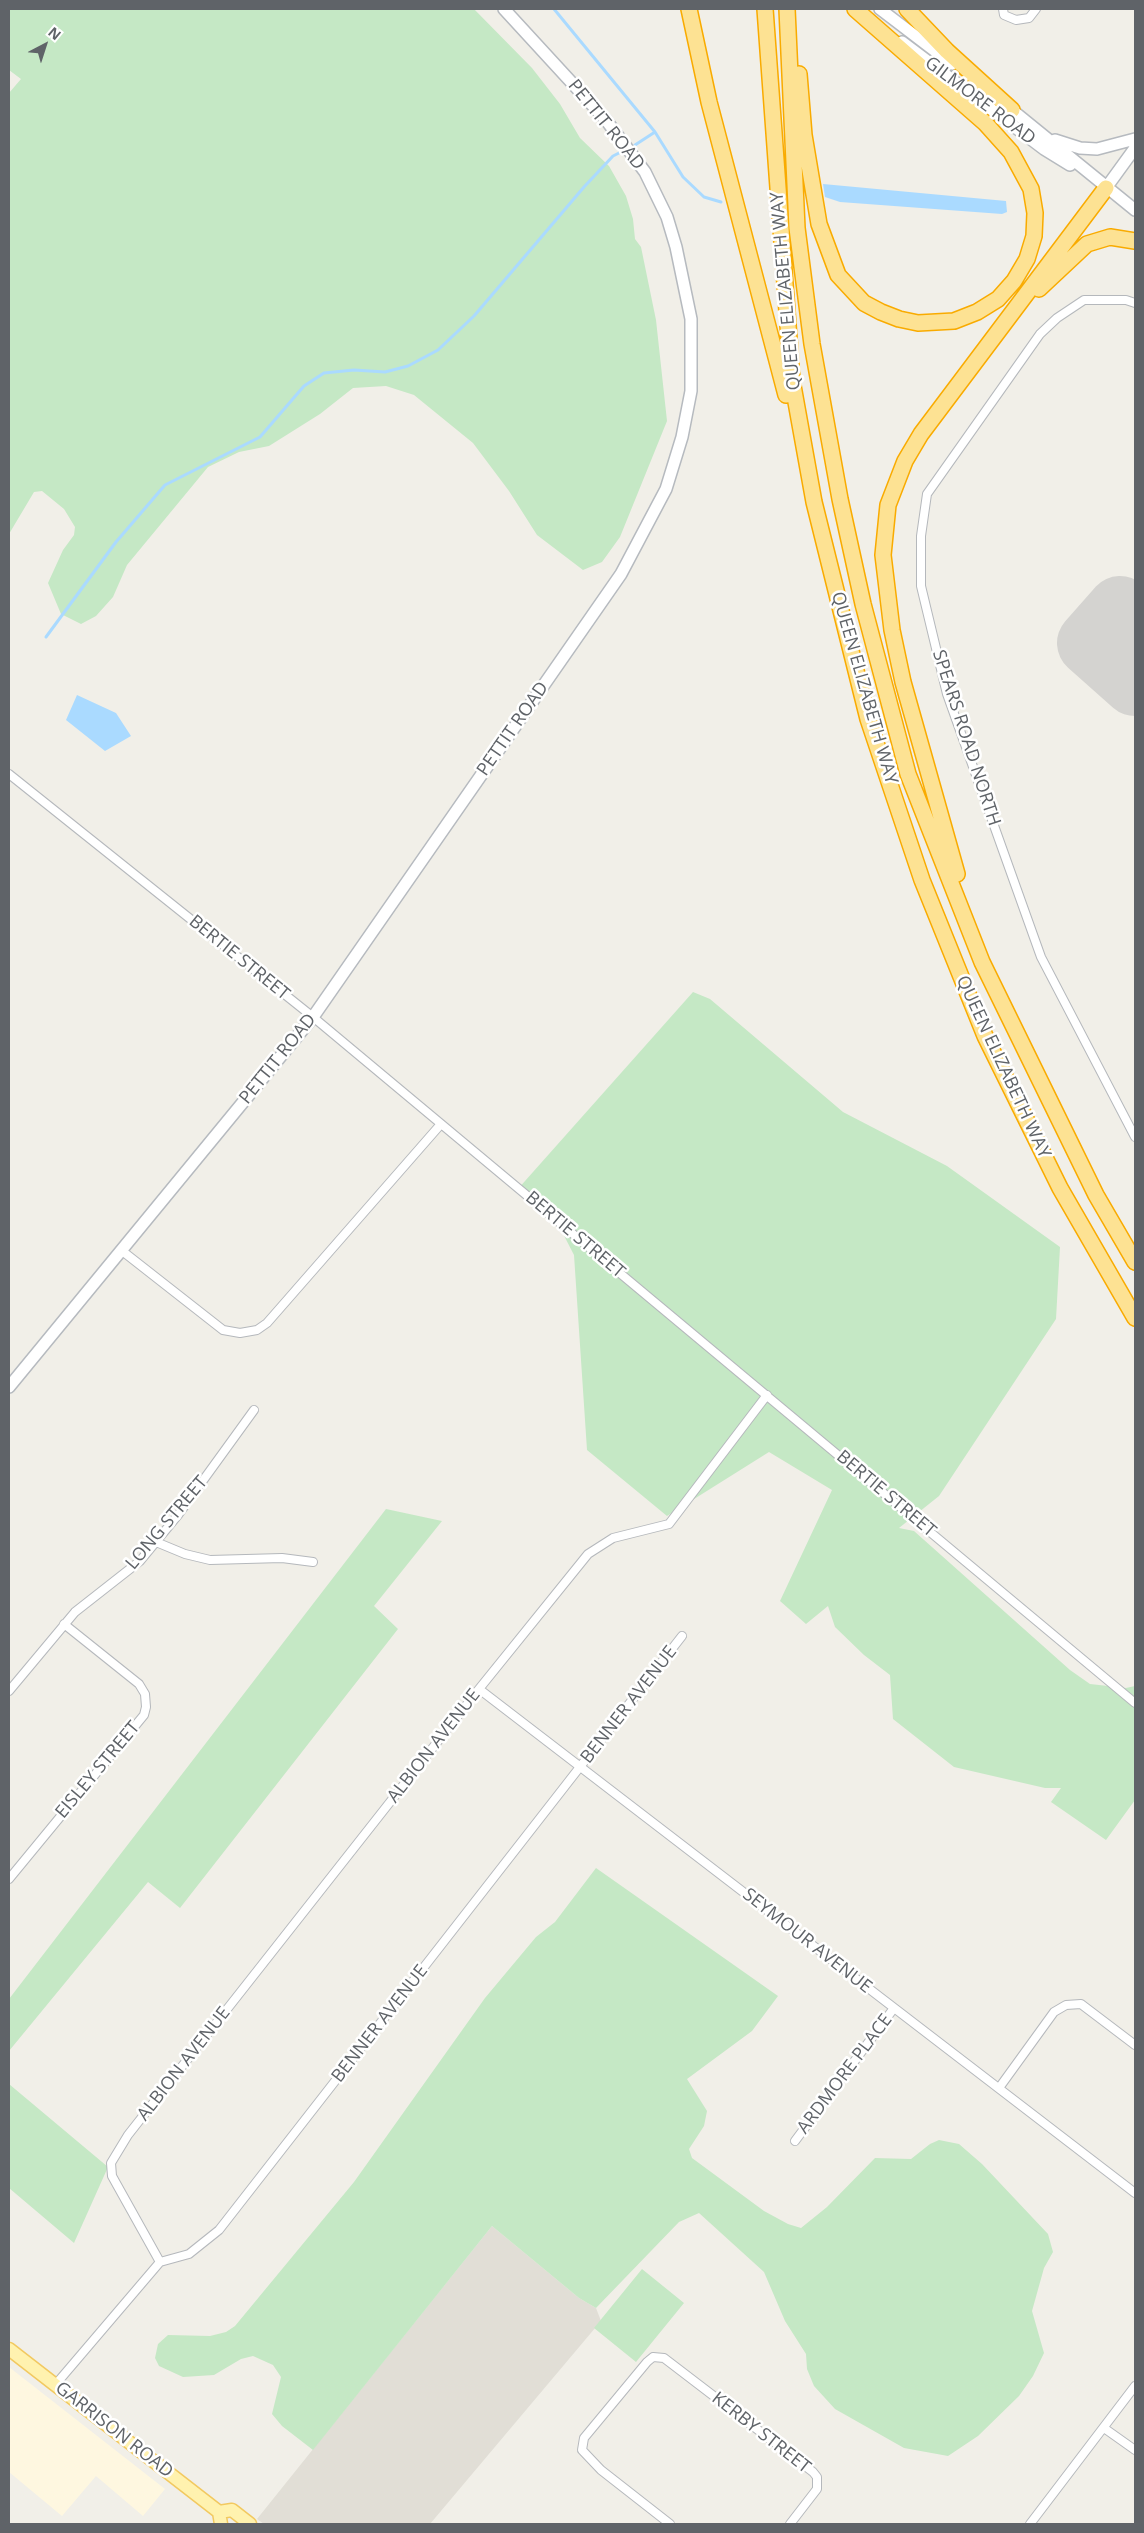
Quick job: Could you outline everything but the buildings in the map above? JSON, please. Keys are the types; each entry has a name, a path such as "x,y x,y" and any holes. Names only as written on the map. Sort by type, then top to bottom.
{"highway":[{"path":"689,9 709,102 814,502"},
{"name":"QUEEN ELIZABETH WAY","path":"765,9 792,380 814,502 868,719 922,880 990,1045 1060,1188 1135,1318"},
{"name":"QUEEN ELIZABETH WAY","path":"787,9 797,228 812,344 840,499 863,604 908,774 982,962 1096,1195 1135,1262"},
{"path":"793,9 807,153 819,224 838,274 864,303 899,319 918,323 954,321 977,312 998,299 1014,281 1027,259 1034,236 1035,212 1030,190 1011,152 985,122 855,9"},
{"path":"907,9 947,51 1012,110"},
{"path":"982,962 902,682 892,630 883,555 888,504 905,461 921,434 1106,188"},
{"path":"1005,321 1087,244 1110,237 1135,240"}],"main road":[{"name":"GARRISON ROAD","path":"9,2348 220,2518 232,2510 250,2524"}],"street":[{"name":"PETTIT ROAD","path":"9,1387 313,1017 621,574 666,489 682,437 691,391 691,319 676,246 667,217 645,172 606,120 504,9"},
{"name":"GILMORE ROAD","path":"858,9 1044,149 1106,188"},
{"name":"GILMORE ROAD","path":"880,9 1044,135 1135,210"},
{"path":"1003,9 1004,14 1016,20 1029,18 1036,9"},
{"path":"1044,135 1065,144 1097,149 1135,139"},
{"path":"1106,188 1135,148"},
{"name":"SPEARS ROAD NORTH","path":"1135,303 1126,300 1084,300 1057,318 1040,334 927,494 922,536 920,586 947,694 1041,957 1135,1137"},
{"name":"BERTIE STREET","path":"9,774 313,1017 1135,1703"},
{"path":"121,1250 223,1330 240,1334 257,1330 267,1323 441,1124"},
{"name":"ALBION AVENUE","path":"160,2262 112,2176 112,2163 128,2135 479,1689 588,1554 613,1538 669,1524 767,1395"},
{"name":"LONG STREET","path":"9,1691 64,1624 87,1602 140,1561 178,1515 254,1410"},
{"path":"156,1542 185,1554 210,1560 282,1558 313,1562"},
{"name":"EISLEY STREET","path":"9,1879 144,1715 146,1707 145,1694 139,1684 64,1624"},
{"name":"BENNER AVENUE","path":"160,2262 166,2258 189,2254 219,2230 682,1636"},
{"name":"SEYMOUR AVENUE","path":"479,1689 1135,2193"},
{"path":"999,2088 1054,2012 1066,2005 1081,2004 1135,2045"},
{"name":"ARDMORE PLACE","path":"795,2141 894,2008"},
{"path":"56,2384 160,2262"},
{"name":"KERBY STREET","path":"670,2524 589,2459 584,2454 582,2444 584,2438 647,2362 658,2357 664,2358 813,2472 818,2482 817,2489 790,2524"},
{"path":"1030,2524 1135,2386"},
{"path":"1104,2428 1135,2450"}],"shaded area":[{"path":"492,2226 579,2298 596,2308 601,2321 430,2524 264,2524 257,2519"},
{"path":"9,2367 165,2489 143,2516 96,2476 62,2516 9,2472"}],"green space":[{"path":"9,9 474,9 532,68 560,104 580,138 609,166 626,196 633,219 635,239 641,247 656,320 667,421 620,537 602,562 583,570 537,535 509,491 473,443 414,395 386,386 353,388 320,414 269,446 239,452 208,467 127,565 113,597 96,616 81,624 61,614 48,583 63,550 74,535 75,527 64,509 42,491 34,492 9,534 9,93 21,79 9,70"},
{"path":"693,992 710,999 843,1112 947,1166 1060,1247 1056,1319 939,1496 899,1528 914,1531 1070,1670 1090,1684 1126,1688 1135,1686 1135,1800 1106,1840 1051,1802 1061,1788 1045,1788 954,1767 893,1719 890,1675 864,1655 835,1627 828,1606 806,1624 780,1601 832,1490 769,1452 667,1516 587,1450 574,1255 558,1224 517,1190"},
{"path":"386,1509 442,1521 374,1606 398,1629 180,1908 148,1882 9,2051 9,1999"},
{"path":"596,1868 778,1996 752,2031 687,2079 707,2111 704,2126 689,2149 692,2158 764,2211 788,2224 801,2228 827,2207 875,2158 911,2159 930,2144 939,2140 959,2144 982,2164 1048,2234 1053,2252 1044,2268 1032,2311 1044,2353 1033,2376 1019,2396 978,2436 948,2456 904,2448 835,2409 814,2386 807,2369 806,2354 785,2321 764,2272 699,2213 679,2222 596,2308 579,2298 492,2226 313,2450 282,2426 272,2414 281,2377 273,2365 253,2356 241,2359 214,2375 183,2377 159,2366 155,2358 158,2344 168,2335 210,2336 226,2332 235,2326 354,2182 485,1998 536,1937 555,1922"},
{"path":"9,2084 108,2167 74,2243 9,2188"},
{"path":"642,2269 684,2303 636,2362 594,2328"}],"water":[{"path":"823,184 1006,201 1007,212 1002,214 840,202 825,197"},
{"path":"77,695 116,713 131,736 105,751 66,720"}],"waterway":[{"path":"554,9 655,132 683,177 704,197 721,202"},
{"path":"635,145 655,132"},
{"path":"46,637 116,542 165,485 260,437 304,386 324,373 354,370 385,372 408,366 438,350 474,316 584,187 613,156 621,152"}],"runway":[{"path":"1135,623 1120,609 1090,643 1135,683"}]}
